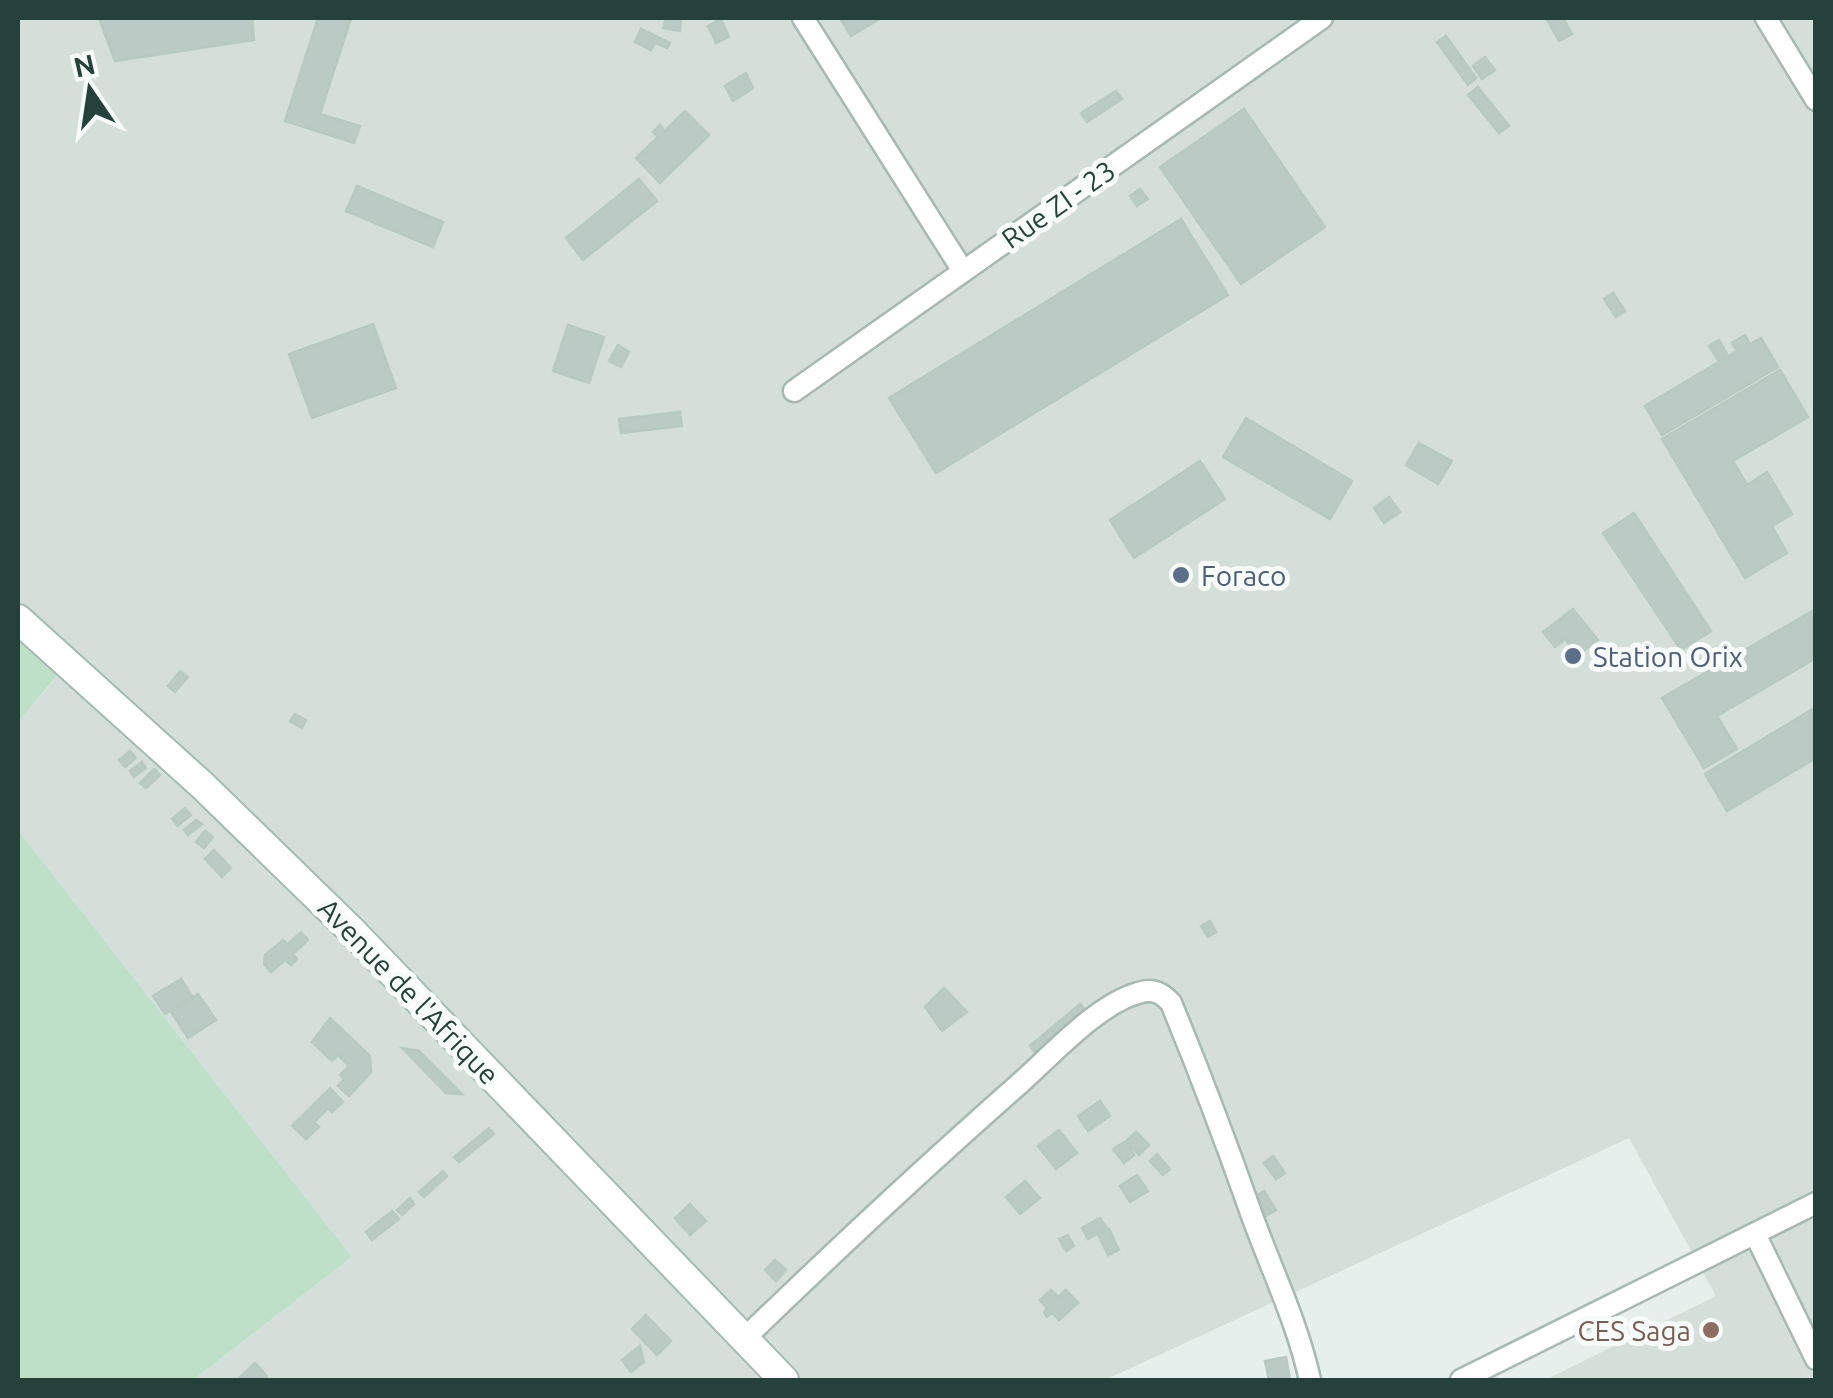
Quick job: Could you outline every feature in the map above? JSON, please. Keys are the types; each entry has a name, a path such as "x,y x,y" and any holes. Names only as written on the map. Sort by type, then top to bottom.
{"main road":[{"name":"Avenue de l'Afrique","path":"18,619 202,785 352,931 784,1380"}],"street":[{"path":"804,18 963,272"},
{"name":"Rue ZI - 23","path":"794,391 1322,18"},
{"path":"1766,18 1816,100"},
{"path":"744,1338 852,1234 1072,1036 1114,1004 1150,990 1171,1003 1218,1114 1252,1216 1292,1314 1310,1380"},
{"path":"1461,1380 1816,1202"},
{"path":"1755,1234 1816,1359"}],"shaded area":[{"path":"18,18 1815,18 1815,1379 1545,1380 1716,1296 1629,1138 1105,1380 193,1380 352,1257 18,830 18,722 61,672 18,637"}],"green space":[{"path":"18,637 61,671 18,722"},
{"path":"18,830 352,1257 193,1380 18,1380"}],"building":[{"path":"99,18 252,18 254,40 115,61"},
{"path":"318,18 351,18 320,114 360,126 354,143 285,121"},
{"path":"681,18 680,31 663,28 666,19"},
{"path":"840,18 881,18 851,36"},
{"path":"1546,18 1563,18 1572,34 1559,41"},
{"path":"721,19 729,37 716,43 708,26"},
{"path":"641,29 670,43 667,48 655,43 651,50 635,42"},
{"path":"1446,36 1476,78 1468,85 1437,42"},
{"path":"1485,57 1495,70 1482,79 1473,66"},
{"path":"746,73 753,88 733,101 725,86"},
{"path":"1478,87 1509,126 1499,133 1468,95"},
{"path":"1116,91 1122,99 1087,122 1081,113"},
{"path":"1244,109 1325,227 1241,284 1160,167"},
{"path":"685,111 709,135 660,183 636,158 658,137 653,132 660,125 665,131"},
{"path":"639,179 657,201 583,260 566,238"},
{"path":"357,186 443,222 433,247 346,211"},
{"path":"1140,189 1148,199 1137,206 1130,196"},
{"path":"1181,219 1228,295 936,473 889,398"},
{"path":"1613,293 1625,311 1616,317 1604,299"},
{"path":"373,324 396,388 312,418 289,354"},
{"path":"568,325 604,337 589,383 553,371"},
{"path":"1745,335 1750,344 1761,338 1778,367 1662,435 1645,406 1737,351 1732,343"},
{"path":"1719,340 1727,354 1718,360 1709,346"},
{"path":"618,345 629,352 621,367 609,361"},
{"path":"1780,370 1808,417 1733,461 1747,485 1767,472 1792,514 1772,526 1787,553 1745,578 1662,439"},
{"path":"680,412 682,426 621,433 619,419"},
{"path":"1246,418 1352,481 1330,519 1223,457"},
{"path":"1419,443 1452,461 1438,484 1406,465"},
{"path":"1200,461 1225,499 1134,558 1110,520"},
{"path":"1389,497 1400,512 1384,523 1374,508"},
{"path":"1634,513 1711,631 1681,650 1603,533"},
{"path":"1573,609 1598,640 1578,655 1565,639 1555,647 1543,632"},
{"path":"1816,609 1816,658 1717,716 1737,749 1704,768 1662,698"},
{"path":"180,671 188,677 175,692 168,686"},
{"path":"1816,707 1816,758 1727,811 1705,774"},
{"path":"295,714 306,720 302,728 290,721"},
{"path":"130,751 136,758 125,767 119,760"},
{"path":"142,762 146,768 134,777 130,771"},
{"path":"154,769 160,775 146,788 140,783"},
{"path":"185,808 191,815 178,826 172,819"},
{"path":"196,820 202,824 188,835 184,830"},
{"path":"205,831 213,837 204,848 196,842"},
{"path":"214,850 231,868 222,877 205,859"},
{"path":"1210,921 1216,932 1208,937 1201,926"},
{"path":"301,932 308,940 293,954 297,959 291,965 285,960 271,972 264,964 265,955 283,940 288,944"},
{"path":"181,979 192,996 165,1014 153,996"},
{"path":"944,988 967,1012 942,1031 925,1007"},
{"path":"198,994 216,1020 188,1038 171,1012"},
{"path":"1080,1004 1091,1017 1039,1057 1030,1046"},
{"path":"330,1018 370,1056 371,1072 349,1096 338,1086 344,1079 340,1075 349,1066 338,1055 332,1061 312,1042"},
{"path":"402,1048 419,1051 462,1094 446,1093"},
{"path":"330,1088 343,1102 332,1112 328,1108 314,1122 319,1127 306,1139 292,1126"},
{"path":"1100,1101 1110,1116 1088,1131 1078,1116"},
{"path":"489,1128 494,1134 459,1162 454,1157"},
{"path":"1059,1130 1077,1153 1056,1169 1038,1146"},
{"path":"1136,1132 1149,1145 1139,1155 1126,1141"},
{"path":"1126,1141 1134,1155 1124,1163 1113,1149"},
{"path":"1157,1154 1170,1169 1163,1175 1150,1161"},
{"path":"1273,1156 1285,1173 1276,1179 1264,1163"},
{"path":"443,1171 447,1176 424,1197 419,1192"},
{"path":"1137,1175 1148,1191 1130,1202 1120,1186"},
{"path":"1025,1181 1040,1198 1020,1214 1006,1197"},
{"path":"1264,1191 1276,1210 1266,1216 1255,1197"},
{"path":"410,1198 414,1204 402,1215 397,1210"},
{"path":"690,1204 706,1221 690,1235 675,1218"},
{"path":"392,1211 399,1219 372,1240 366,1232"},
{"path":"1100,1218 1107,1228 1088,1239 1082,1228"},
{"path":"1109,1229 1119,1250 1108,1255 1098,1234"},
{"path":"1068,1235 1074,1246 1066,1251 1059,1239"},
{"path":"775,1260 786,1270 776,1281 765,1270"},
{"path":"1051,1290 1058,1297 1066,1290 1078,1303 1059,1320 1052,1313 1047,1317 1047,1308 1040,1300"},
{"path":"646,1315 671,1341 657,1355 632,1329"},
{"path":"640,1346 644,1362 631,1372 622,1360"},
{"path":"1286,1357 1290,1380 1269,1380 1265,1361"},
{"path":"255,1363 267,1376 262,1380 237,1380"}],"place":[{"name":"Foraco","path":"1181,575"},
{"name":"Station Orix","path":"1573,656"},
{"name":"CES Saga","path":"1711,1330"}]}
